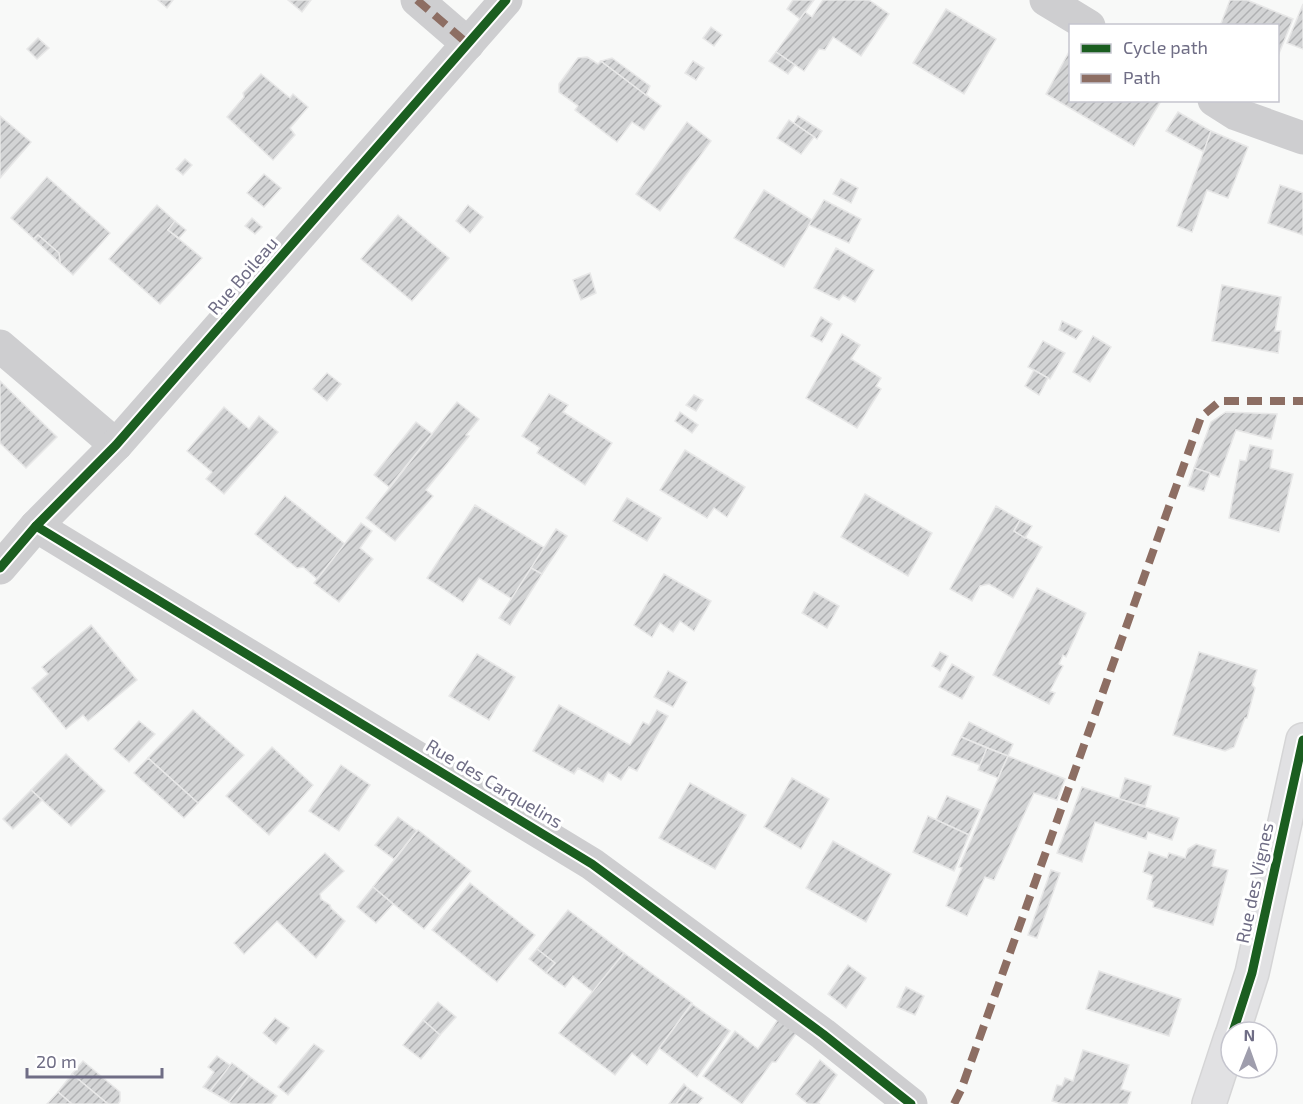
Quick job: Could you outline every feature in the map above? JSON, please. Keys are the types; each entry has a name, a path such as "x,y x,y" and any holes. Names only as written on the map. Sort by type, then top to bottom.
{"street":[{"path":"417,0 468,44"},
{"name":"Rue Boileau","path":"0,568 36,526 116,445 506,0"},
{"path":"1046,0 1086,24"},
{"path":"1217,102 1236,114 1303,138"},
{"path":"0,346 116,445"},
{"name":"Rue des Carquelins","path":"36,526 592,864 823,1034 911,1104"},
{"name":"Rue des Vignes","path":"1237,1020 1252,973 1303,740"},
{"path":"1209,1104 1219,1074"}],"building":[{"path":"158,0 173,0 167,8"},
{"path":"288,0 311,0 302,12"},
{"path":"793,0 814,0 800,19 787,9"},
{"path":"823,0 869,0 889,14 861,56 833,37 825,50 819,49 804,71 776,52 805,12 812,17"},
{"path":"1230,0 1247,0 1293,19 1279,54 1279,24 1221,24"},
{"path":"1303,4 1303,49 1287,43"},
{"path":"946,9 996,39 964,94 913,63"},
{"path":"711,27 722,35 714,46 703,38"},
{"path":"38,38 49,48 37,59 27,49"},
{"path":"776,52 795,65 788,74 769,61"},
{"path":"1069,52 1069,102 1160,102 1134,146 1046,94"},
{"path":"587,57 598,64 601,61 661,106 644,130 632,122 617,142 575,110 578,106 559,92 559,84 578,58"},
{"path":"612,58 650,86 646,95 601,61"},
{"path":"693,61 704,68 696,80 685,73"},
{"path":"261,74 290,98 293,94 308,107 290,128 295,135 273,160 227,117 244,97 243,93"},
{"path":"1178,112 1211,131 1204,152 1166,131"},
{"path":"0,116 31,142 0,178"},
{"path":"798,116 822,131 817,139 794,123"},
{"path":"789,120 814,137 801,154 777,138"},
{"path":"687,122 711,141 660,211 636,194"},
{"path":"1211,131 1248,147 1228,198 1207,190 1192,232 1177,226"},
{"path":"185,159 192,165 183,175 176,169"},
{"path":"264,174 281,188 264,207 247,193"},
{"path":"47,177 110,233 73,275 60,263 59,253 38,235 34,239 11,218"},
{"path":"841,179 858,188 851,203 833,194"},
{"path":"1280,185 1303,193 1303,235 1268,223"},
{"path":"764,190 812,220 784,267 734,238"},
{"path":"824,200 861,219 849,243 809,225"},
{"path":"157,205 175,221 168,230 202,258 160,304 109,259"},
{"path":"468,205 483,217 470,233 456,221"},
{"path":"398,215 449,258 412,301 361,259"},
{"path":"252,218 262,227 255,234 245,226"},
{"path":"175,221 186,230 179,238 168,230"},
{"path":"38,235 59,253 60,263 34,239"},
{"path":"836,248 874,270 855,302 843,295 839,300 814,288"},
{"path":"590,273 596,293 581,300 573,280"},
{"path":"1222,285 1281,297 1275,331 1281,331 1278,353 1212,341"},
{"path":"821,317 832,324 822,342 811,336"},
{"path":"1062,321 1082,331 1076,339 1059,330"},
{"path":"842,334 860,345 851,359 881,378 876,386 881,389 857,428 806,398"},
{"path":"1093,336 1111,347 1090,382 1073,372"},
{"path":"1043,341 1065,353 1050,379 1028,367"},
{"path":"1034,370 1048,378 1039,395 1025,386"},
{"path":"327,373 341,384 327,401 313,389"},
{"path":"0,381 57,437 26,468 0,443"},
{"path":"549,394 568,405 563,412 612,443 585,485 537,453 540,448 522,436"},
{"path":"694,395 703,400 696,411 686,405"},
{"path":"457,402 479,419 466,435 469,436 426,490 433,496 395,541 366,518"},
{"path":"224,407 249,429 259,416 278,432 224,494 206,479 212,472 187,451"},
{"path":"680,412 698,425 692,433 675,421"},
{"path":"1226,412 1277,414 1271,439 1236,430 1219,477 1194,468 1211,422"},
{"path":"416,422 432,434 389,487 374,475"},
{"path":"1250,445 1273,450 1270,468 1293,474 1279,532 1229,518 1240,460 1246,461"},
{"path":"685,450 745,487 727,517 714,508 707,518 660,490"},
{"path":"1194,468 1210,473 1204,491 1188,486"},
{"path":"865,494 932,533 908,576 841,537"},
{"path":"285,496 345,544 317,579 303,567 297,568 255,534"},
{"path":"627,498 661,518 647,541 613,521"},
{"path":"475,505 545,548 512,599 479,578 463,602 427,578"},
{"path":"996,506 1020,520 1014,531 1042,547 1013,598 989,584 980,586 972,601 950,589"},
{"path":"1020,520 1032,526 1025,538 1014,531"},
{"path":"361,523 372,531 360,548 373,559 339,602 314,583"},
{"path":"556,529 567,536 542,574 531,568"},
{"path":"531,568 542,574 510,625 499,618"},
{"path":"664,574 711,601 694,631 680,621 673,632 660,623 652,637 634,625"},
{"path":"1037,588 1086,613 1066,657 1063,655 1059,664 1063,666 1050,691 1055,693 1049,704 993,675"},
{"path":"814,592 839,606 827,628 802,613"},
{"path":"91,625 137,680 88,721 83,715 66,729 32,688 48,674 42,667"},
{"path":"940,652 948,656 940,671 932,666"},
{"path":"1199,652 1257,670 1252,685 1255,688 1247,718 1245,718 1234,747 1225,751 1173,735"},
{"path":"477,654 515,677 489,720 449,696"},
{"path":"952,664 974,677 962,699 939,687"},
{"path":"668,671 687,682 673,707 654,697"},
{"path":"559,705 630,745 643,722 649,725 657,710 668,716 637,771 629,767 621,780 608,772 603,782 578,768 574,774 533,751"},
{"path":"193,710 244,755 198,803 148,758"},
{"path":"139,721 155,734 129,762 114,749"},
{"path":"969,722 1013,744 1008,756 961,737"},
{"path":"961,737 987,748 980,765 952,755"},
{"path":"272,747 313,785 269,835 226,796"},
{"path":"987,748 1008,756 998,778 978,770"},
{"path":"66,754 105,791 71,826 31,790"},
{"path":"1008,756 1065,779 1057,800 1034,793 994,880 985,877 967,916 946,906 962,868 959,867"},
{"path":"148,758 198,803 184,818 134,773"},
{"path":"341,765 370,785 339,831 309,811"},
{"path":"792,778 829,799 801,849 764,827"},
{"path":"1125,778 1151,786 1145,806 1119,799"},
{"path":"690,783 746,815 715,869 659,838"},
{"path":"1082,787 1179,818 1172,840 1148,832 1146,839 1095,822 1082,862 1057,853"},
{"path":"31,790 42,800 13,829 3,819"},
{"path":"947,796 980,810 969,835 936,820"},
{"path":"928,816 969,835 954,871 913,852"},
{"path":"398,817 417,831 394,859 375,845"},
{"path":"418,830 471,871 424,929 373,887"},
{"path":"833,841 891,874 866,922 806,888"},
{"path":"1196,844 1216,850 1212,866 1228,870 1213,925 1153,907 1154,902 1147,899 1153,876 1143,872 1149,852 1167,858 1169,853 1185,858 1188,849"},
{"path":"325,853 344,871 320,894 321,899 345,921 316,958 277,921 244,954 234,943"},
{"path":"1051,870 1060,873 1037,938 1028,935"},
{"path":"470,883 535,935 497,982 432,930"},
{"path":"373,887 393,904 376,923 357,907"},
{"path":"568,910 624,953 593,992 573,976 565,987 546,973 555,963 537,949"},
{"path":"537,949 555,963 546,973 529,959"},
{"path":"624,953 692,1003 647,1065 632,1053 615,1075 559,1033"},
{"path":"848,965 866,978 846,1008 828,994"},
{"path":"1099,971 1181,999 1169,1036 1086,1009"},
{"path":"906,987 924,996 915,1015 897,1007"},
{"path":"438,1002 456,1017 440,1035 423,1020"},
{"path":"692,1004 730,1031 697,1077 659,1048"},
{"path":"275,1018 289,1028 276,1044 263,1033"},
{"path":"779,1018 798,1031 742,1104 703,1076 735,1031 758,1049"},
{"path":"423,1020 440,1035 421,1059 403,1045"},
{"path":"314,1044 324,1051 288,1095 278,1087"},
{"path":"1083,1050 1129,1065 1121,1089 1131,1092 1127,1104 1062,1104 1052,1101 1057,1085 1062,1086 1065,1078 1073,1081"},
{"path":"217,1056 231,1066 210,1091 203,1087 214,1072 208,1067"},
{"path":"820,1060 837,1075 818,1103 820,1104 808,1104 796,1094"},
{"path":"83,1061 120,1092 118,1104 108,1104 72,1074"},
{"path":"232,1063 249,1076 229,1102 210,1091"},
{"path":"72,1074 108,1104 72,1104 58,1092"},
{"path":"249,1076 277,1096 271,1104 232,1104 229,1102"},
{"path":"684,1084 688,1088 676,1104 669,1104"},
{"path":"688,1088 703,1098 698,1104 676,1104"},
{"path":"58,1092 72,1104 47,1104"}],"marked path":[{"path":"417,0 468,44"},
{"path":"954,1104 961,1090 1201,417 1220,401 1303,401"}],"cycle path":[{"path":"0,568 36,526 116,445 506,0"},
{"path":"36,526 592,864 823,1034 911,1104"},
{"path":"1237,1020 1252,973 1303,740"}]}
